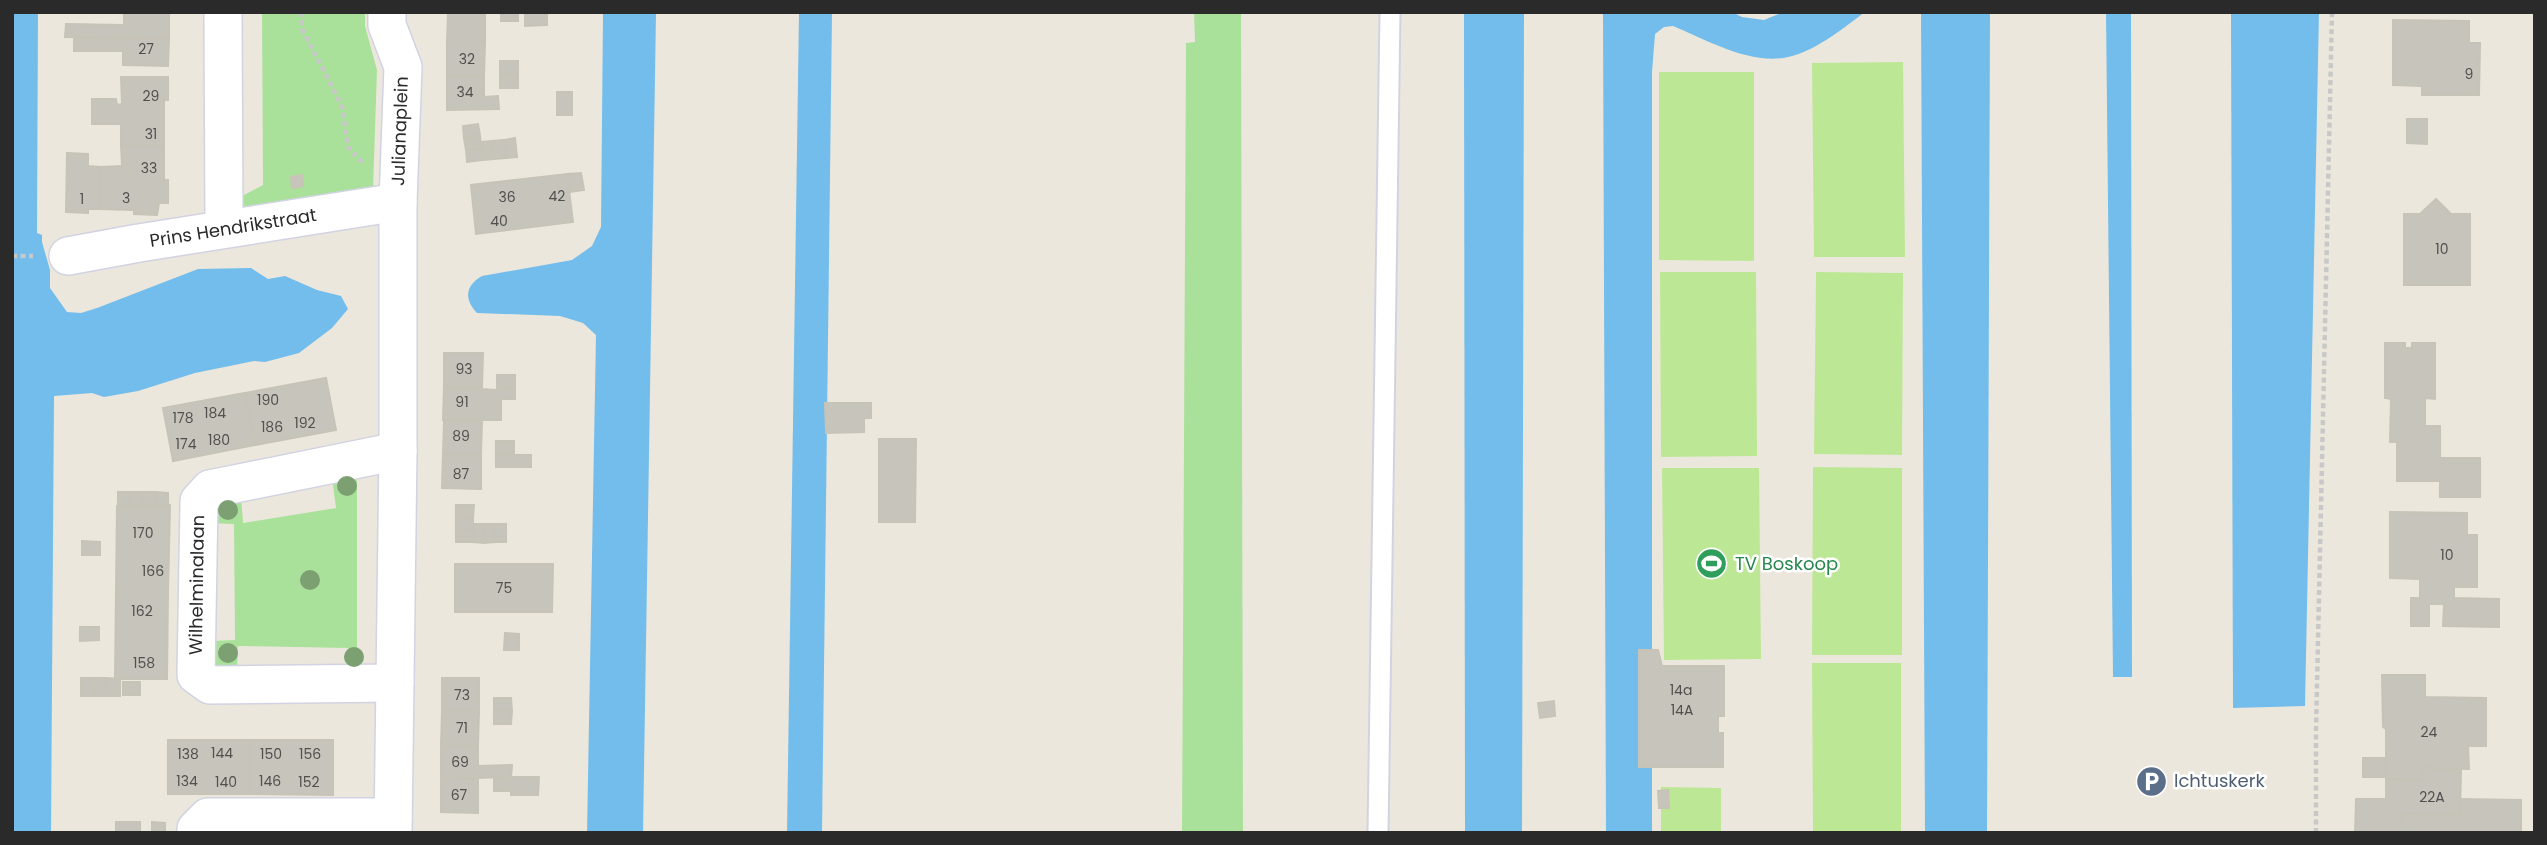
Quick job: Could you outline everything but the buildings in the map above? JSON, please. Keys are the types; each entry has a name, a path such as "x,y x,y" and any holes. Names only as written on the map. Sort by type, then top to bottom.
{"street":[{"path":"223,12 224,229"},
{"name":"Julianaplein","path":"387,12 387,25 402,67 398,202"},
{"path":"196,833 208,817 393,825 398,202"},
{"name":"Prins Hendrikstraat","path":"68,256 398,202"},
{"name":"Wilhelminalaan","path":"395,683 210,685 196,675 199,501 210,489 398,450"}],"lane":[{"path":"1378,833 1390,12"}],"path":[{"name":"Julianaplein","path":"301,12 302,29 342,106 348,147 398,202"},
{"path":"2316,833 2332,12"}],"green space":[{"path":"262,12 365,12 365,26 377,70 373,189 245,209 242,196 263,185"},
{"path":"1194,12 1241,12 1243,833 1182,833 1186,43 1195,42"},
{"path":"1903,62 1905,257 1814,257 1812,63"},
{"path":"1659,72 1754,72 1754,261 1659,260"},
{"path":"1660,272 1756,272 1757,456 1661,457"},
{"path":"1816,272 1903,273 1902,455 1814,454"},
{"name":"TV Boskoop","path":"1813,467 1902,468 1902,655 1812,655"},
{"name":"TV Boskoop","path":"1662,468 1759,468 1761,659 1664,660"},
{"path":"357,473 357,672 349,672 348,648 238,646 237,670 211,671 211,641 235,640 234,524 210,523 210,502 241,496 243,523 336,508 332,478"},
{"path":"1812,663 1901,663 1901,833 1813,833"},
{"path":"1661,787 1721,788 1721,833 1661,833"}],"water":[{"path":"12,12 38,12 37,233 42,235 50,270 50,288 67,312 81,313 97,308 198,269 251,268 268,279 285,276 317,290 341,296 348,309 332,328 299,353 265,362 254,361 195,373 138,391 104,397 92,393 54,396 51,833 12,833"},
{"path":"603,12 656,12 643,833 587,833 596,335 583,323 560,316 477,313 468,298 472,284 482,276 572,260 592,246 601,227"},
{"path":"799,12 832,12 822,833 787,833"},
{"path":"1464,12 1524,12 1522,833 1465,833"},
{"path":"1603,12 1732,12 1742,17 1764,20 1784,12 1865,12 1816,46 1783,58 1769,59 1741,54 1673,26 1664,27 1655,34 1652,72 1652,833 1606,833"},
{"path":"1921,12 1990,12 1987,833 1925,833"},
{"path":"2106,12 2131,12 2132,677 2113,677"},
{"path":"2231,12 2319,12 2305,706 2233,708"}],"place":[{"name":"TV Boskoop","path":"1712,564"},
{"name":"Ichtuskerk","path":"2151,781"}]}
